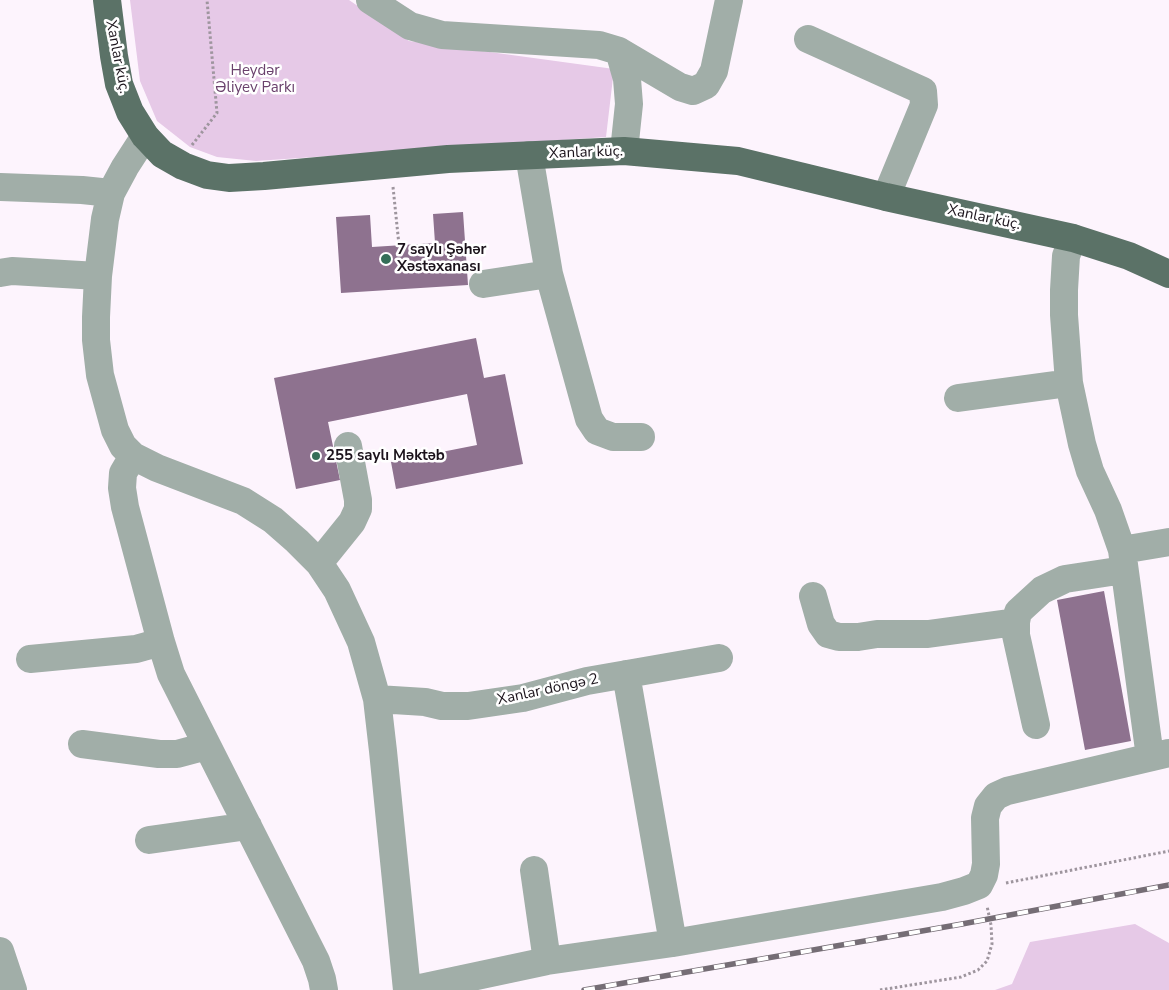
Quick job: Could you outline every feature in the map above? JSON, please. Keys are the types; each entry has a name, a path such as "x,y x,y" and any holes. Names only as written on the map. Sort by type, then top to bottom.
{"main road":[{"name":"Xanlar küç.","path":"107,0 119,84 130,112 145,136 162,154 183,166 207,175 228,178 264,176 448,159 624,151 738,161 886,197 1073,238 1129,256 1169,274"}],"street":[{"path":"370,0 410,26 442,35 599,45 619,51 680,86 693,91 706,85 714,71 728,0"},
{"path":"808,39 922,91 924,105 886,197"},
{"path":"619,51 628,78 629,104 624,151"},
{"path":"145,136 111,193 105,219 98,276 96,340 100,375 115,430 123,446 134,456 157,468 243,501 273,520 319,563 337,590 361,642 377,699 407,990"},
{"path":"529,155 549,274 589,419 597,431 613,437 641,437"},
{"path":"0,187 111,193"},
{"path":"411,990 547,961 673,943 942,897 964,891 979,885 984,875 986,864 985,818 988,806 996,796 1007,791 1160,755 1123,560 1108,510 1090,470 1082,444 1069,383 1064,290 1066,256 1073,238"},
{"path":"0,272 98,276"},
{"path":"483,284 549,274"},
{"path":"958,398 1069,383"},
{"path":"319,563 352,522 358,509 348,446"},
{"path":"134,456 123,473 122,488 161,642 171,674 316,961 324,990"},
{"path":"1036,725 1016,635 1018,612 1042,590 1065,579 1123,560 1169,542"},
{"path":"813,596 821,624 828,634 839,638 886,634 928,634 1016,622"},
{"path":"30,659 136,649 161,642"},
{"name":"Xanlar döngə 2","path":"377,699 424,702 442,706 468,706 523,698 587,681 719,658"},
{"path":"626,674 673,943"},
{"path":"82,744 159,754 177,754 207,746"},
{"path":"148,840 248,826"},
{"path":"534,870 547,961"},
{"path":"0,951 13,990"}],"path":[{"path":"190,147 217,113 207,0"},
{"path":"391,164 399,245"},
{"path":"880,990 961,977 978,970 987,961 992,944 991,925 986,902 979,885 1001,884 1169,851"}],"green space":[{"name":"Heydər Əliyev Parkı","path":"130,0 349,0 409,41 614,69 606,137 256,161 217,157 190,147 157,121 140,81"},
{"path":"1135,924 1169,943 1169,990 995,990 1012,984 1030,942"}],"building":[{"path":"463,212 468,285 341,293 336,217 370,215 372,247 435,243 433,214"},
{"path":"476,338 484,378 505,374 523,464 396,489 391,462 477,445 467,394 328,422 340,480 296,489 274,378"},
{"path":"1104,591 1131,741 1085,750 1057,600"}],"railway":[{"path":"584,990 962,924 1169,885"}],"place":[{"name":"7 saylı Şəhər Xəstəxanası","path":"386,259"},
{"name":"255 saylı Məktəb","path":"316,456"}]}
